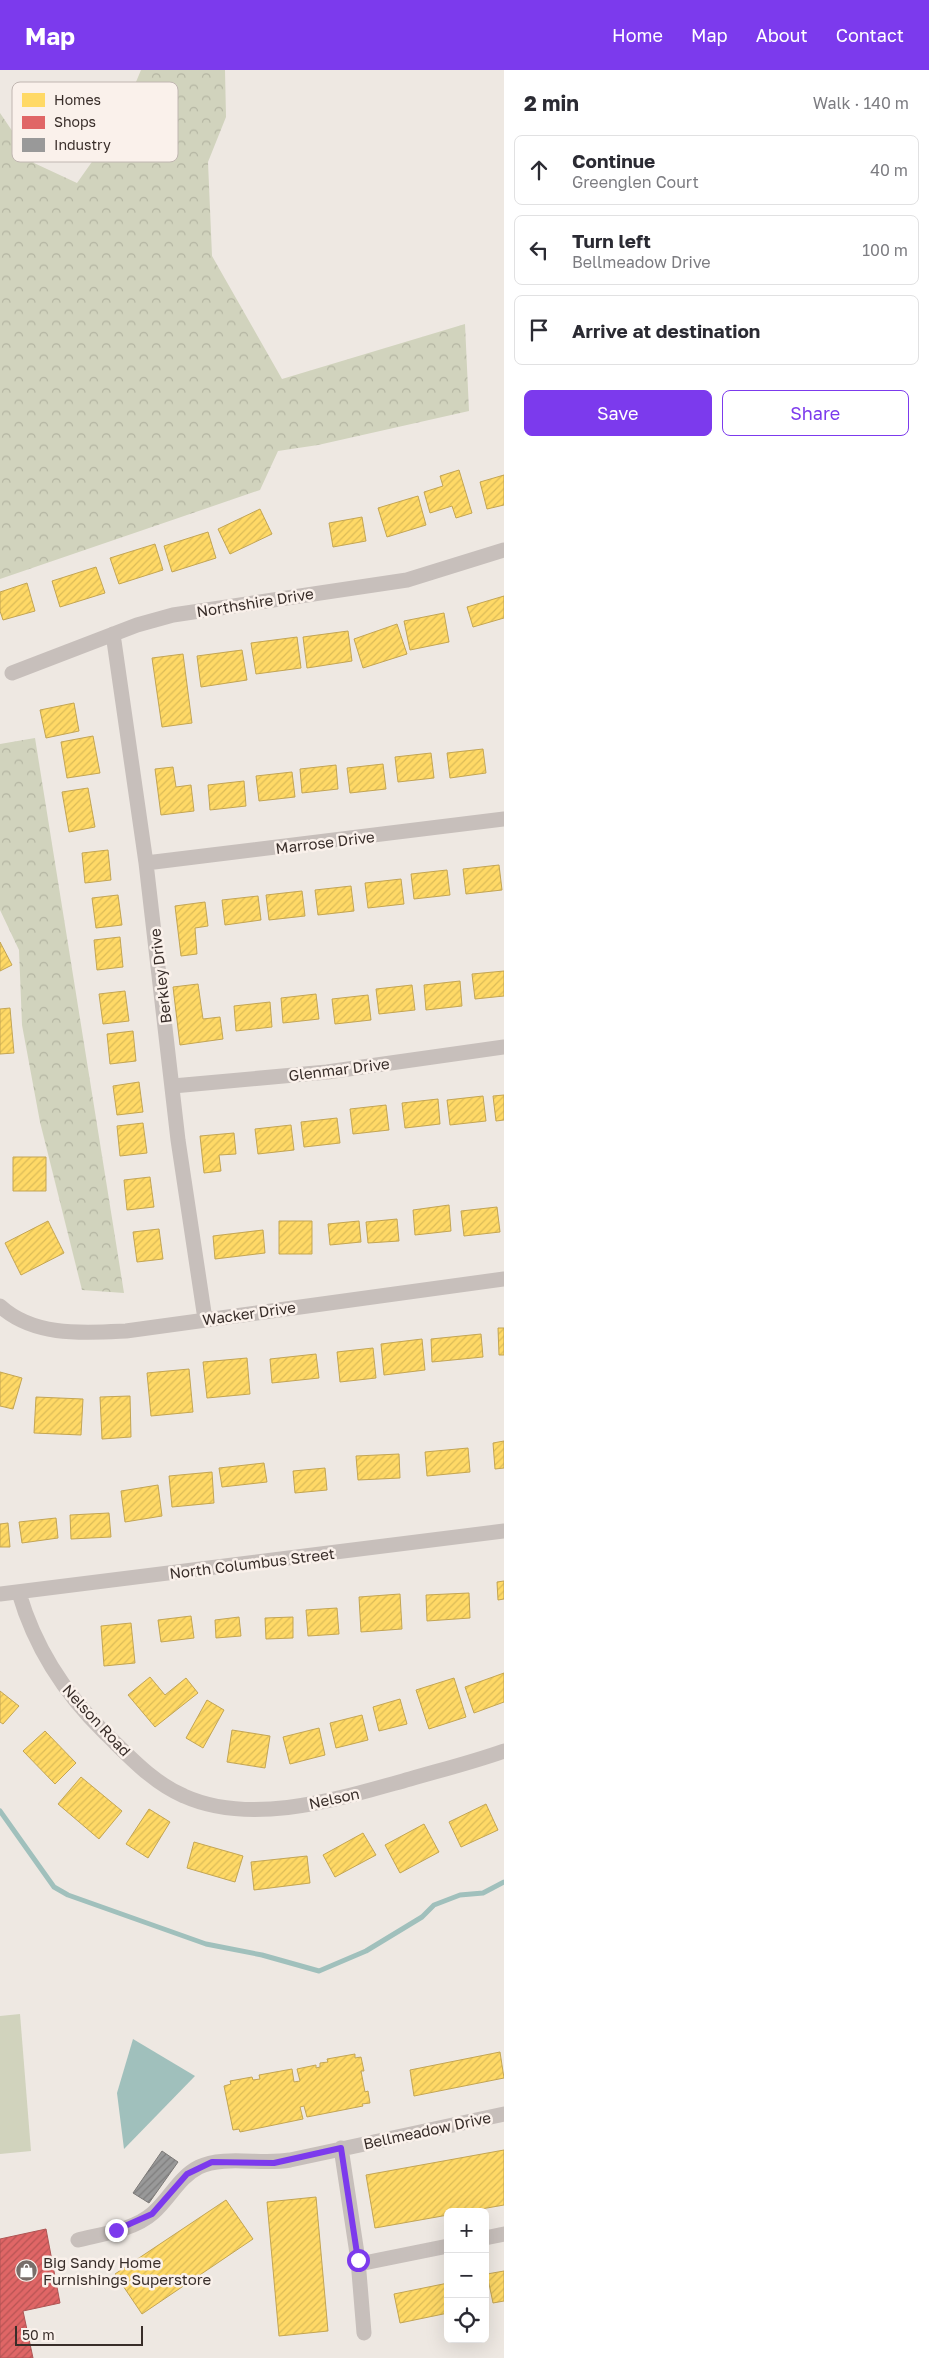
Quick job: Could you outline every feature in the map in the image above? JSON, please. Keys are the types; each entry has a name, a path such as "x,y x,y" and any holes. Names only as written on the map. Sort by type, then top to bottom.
{"street":[{"name":"Northshire Drive","path":"12,673 137,625 182,614 407,580 504,550"},
{"name":"Berkley Drive","path":"113,634 146,863 178,1140 205,1319"},
{"name":"Marrose Drive","path":"146,863 504,819"},
{"name":"Glenmar Drive","path":"173,1086 327,1072 504,1047"},
{"name":"Wacker Drive","path":"0,1306 6,1311 38,1326 76,1333 134,1330 504,1279"},
{"name":"North Columbus Street","path":"0,1594 504,1531"},
{"name":"Nelson Road","path":"19,1593 34,1637 58,1679 90,1717 162,1785"},
{"name":"Nelson","path":"162,1785 208,1805 237,1809 282,1808 356,1794 504,1750"},
{"name":"Bellmeadow Drive","path":"78,2240 116,2230 152,2214 187,2174 212,2162 274,2163 504,2114"},
{"path":"341,2148 359,2264 364,2333"},
{"path":"489,2237 504,2234"},
{"path":"359,2264 444,2247"}],"green space":[{"path":"141,70 225,70 226,117 208,162 212,256 282,379 465,324 469,411 318,445 278,451 260,490 0,579 0,113 12,131 12,162 33,162 77,183 92,162 178,162 178,82 136,82"},
{"path":"35,738 124,1293 82,1290 40,1122 22,1025 19,950 0,910 0,744"},
{"path":"20,2014 31,2151 0,2154 0,2016"}],"water":[{"path":"133,2039 195,2076 124,2149 117,2093"}],"building: Homes":[{"path":"459,470 472,513 456,518 452,506 430,513 424,492 443,486 440,476"},
{"path":"504,475 504,505 487,509 480,482"},
{"path":"418,496 426,525 387,537 378,508"},
{"path":"260,509 272,534 230,554 218,529"},
{"path":"362,517 366,541 333,547 329,523"},
{"path":"208,532 216,558 172,572 164,546"},
{"path":"155,544 163,570 119,584 110,558"},
{"path":"96,567 105,593 60,607 52,581"},
{"path":"27,583 35,611 3,620 0,611 0,592"},
{"path":"504,596 504,618 473,627 467,607"},
{"path":"444,613 449,642 410,650 404,621"},
{"path":"397,624 407,654 363,668 354,639"},
{"path":"348,631 352,661 307,668 303,637"},
{"path":"297,637 301,668 256,674 251,643"},
{"path":"242,650 247,680 201,687 197,656"},
{"path":"183,654 192,723 162,727 152,658"},
{"path":"74,703 79,731 46,738 40,710"},
{"path":"93,736 100,773 67,778 61,742"},
{"path":"483,749 486,773 450,778 447,753"},
{"path":"431,753 434,778 398,782 395,757"},
{"path":"383,764 386,789 350,793 347,768"},
{"path":"336,765 338,789 302,793 300,769"},
{"path":"173,767 176,787 191,785 194,811 161,815 155,769"},
{"path":"292,772 295,797 259,801 256,776"},
{"path":"244,781 246,806 210,810 208,785"},
{"path":"88,788 95,827 69,832 62,792"},
{"path":"108,850 111,880 85,883 82,853"},
{"path":"499,865 502,890 466,894 463,869"},
{"path":"447,870 450,895 414,899 411,874"},
{"path":"401,879 404,904 368,908 365,883"},
{"path":"351,886 354,911 318,915 315,890"},
{"path":"302,891 305,916 269,920 266,895"},
{"path":"118,895 122,925 96,928 92,898"},
{"path":"258,896 261,920 225,925 222,900"},
{"path":"205,902 208,926 195,928 197,954 181,956 175,906"},
{"path":"120,937 123,967 97,970 94,940"},
{"path":"0,942 12,965 0,971"},
{"path":"504,971 504,996 475,999 472,974"},
{"path":"460,981 462,1006 426,1010 424,985"},
{"path":"198,984 203,1019 220,1017 223,1039 180,1045 173,987"},
{"path":"412,985 415,1010 379,1014 376,989"},
{"path":"125,991 129,1021 103,1024 99,994"},
{"path":"316,994 319,1019 283,1023 281,998"},
{"path":"368,995 371,1020 335,1024 332,999"},
{"path":"270,1002 272,1027 236,1031 234,1006"},
{"path":"10,1008 14,1053 0,1054 0,1009"},
{"path":"133,1031 136,1061 110,1064 107,1034"},
{"path":"139,1082 143,1112 117,1115 113,1086"},
{"path":"504,1095 504,1120 496,1121 493,1096"},
{"path":"483,1096 486,1121 450,1125 447,1100"},
{"path":"438,1099 440,1124 405,1128 402,1103"},
{"path":"386,1105 389,1130 353,1134 350,1109"},
{"path":"337,1118 340,1143 304,1147 301,1122"},
{"path":"143,1123 147,1153 120,1156 117,1126"},
{"path":"291,1125 294,1150 258,1154 255,1129"},
{"path":"234,1133 236,1154 219,1155 221,1171 204,1173 200,1136"},
{"path":"13,1157 46,1157 46,1191 13,1191"},
{"path":"150,1177 154,1207 127,1210 124,1180"},
{"path":"449,1205 451,1231 415,1235 413,1210"},
{"path":"497,1207 500,1232 464,1236 461,1211"},
{"path":"397,1219 399,1241 368,1243 366,1222"},
{"path":"48,1221 64,1253 21,1275 5,1243"},
{"path":"279,1221 312,1221 312,1254 279,1254"},
{"path":"359,1221 361,1242 330,1245 328,1224"},
{"path":"159,1229 163,1259 137,1262 133,1232"},
{"path":"263,1230 265,1253 215,1259 213,1236"},
{"path":"498,1328 504,1328 504,1355 499,1355"},
{"path":"481,1334 483,1357 432,1362 431,1339"},
{"path":"422,1339 425,1370 384,1375 381,1344"},
{"path":"373,1348 376,1378 340,1382 337,1352"},
{"path":"316,1354 319,1378 272,1383 270,1359"},
{"path":"247,1358 250,1394 207,1398 203,1362"},
{"path":"189,1369 193,1412 151,1416 147,1373"},
{"path":"0,1372 22,1378 13,1409 0,1406"},
{"path":"130,1396 131,1437 102,1439 100,1397"},
{"path":"36,1397 83,1399 81,1435 34,1433"},
{"path":"504,1441 504,1468 495,1469 493,1443"},
{"path":"468,1448 470,1472 427,1476 425,1452"},
{"path":"399,1454 400,1478 358,1480 356,1456"},
{"path":"264,1463 267,1482 222,1487 219,1468"},
{"path":"325,1468 327,1490 295,1493 293,1471"},
{"path":"212,1472 214,1503 172,1507 169,1476"},
{"path":"158,1485 162,1516 125,1522 121,1491"},
{"path":"109,1513 111,1537 71,1539 70,1515"},
{"path":"56,1518 58,1538 22,1543 19,1522"},
{"path":"8,1523 10,1547 0,1547 0,1524"},
{"path":"504,1581 504,1599 498,1600 497,1582"},
{"path":"469,1593 470,1618 427,1621 426,1595"},
{"path":"400,1594 402,1629 361,1632 359,1597"},
{"path":"337,1608 339,1634 308,1636 306,1610"},
{"path":"191,1616 194,1638 161,1642 158,1620"},
{"path":"239,1617 241,1636 216,1638 215,1620"},
{"path":"293,1617 293,1638 266,1639 265,1618"},
{"path":"131,1623 135,1663 104,1666 101,1626"},
{"path":"504,1673 504,1702 474,1713 465,1687"},
{"path":"150,1677 165,1695 186,1678 198,1693 155,1727 128,1695"},
{"path":"454,1678 466,1717 429,1729 416,1690"},
{"path":"0,1691 19,1706 3,1724 0,1722"},
{"path":"400,1699 407,1724 379,1731 373,1707"},
{"path":"207,1700 224,1710 203,1748 186,1738"},
{"path":"362,1715 368,1740 336,1748 330,1723"},
{"path":"319,1728 325,1755 290,1764 283,1737"},
{"path":"232,1730 270,1736 265,1768 227,1762"},
{"path":"45,1731 76,1763 55,1784 23,1751"},
{"path":"81,1777 122,1811 99,1839 58,1804"},
{"path":"486,1804 498,1830 461,1847 449,1822"},
{"path":"149,1809 170,1822 148,1858 126,1844"},
{"path":"424,1824 439,1852 400,1873 385,1845"},
{"path":"363,1833 376,1855 335,1877 323,1855"},
{"path":"194,1842 243,1856 235,1882 187,1868"},
{"path":"307,1856 310,1883 254,1890 251,1862"},
{"path":"500,2052 504,2078 414,2096 410,2070"},
{"path":"355,2054 355,2058 361,2057 364,2071 361,2071 365,2092 368,2091 370,2103 307,2117 304,2106 300,2107 303,2119 240,2132 239,2129 233,2130 224,2086 231,2084 230,2081 252,2077 253,2080 260,2079 259,2075 292,2069 294,2082 300,2081 297,2069 316,2065 316,2068 320,2067 320,2063 328,2062 327,2059"},
{"path":"504,2150 504,2205 487,2208 444,2208 444,2216 375,2228 366,2175"},
{"path":"316,2197 328,2331 279,2336 267,2202"},
{"path":"226,2200 253,2239 142,2314 115,2274"},
{"path":"504,2271 504,2301 493,2303 489,2274"},
{"path":"444,2284 444,2314 400,2323 394,2294"}],"building: Shops":[{"name":"Big Sandy Home Furnishings Superstore","path":"46,2229 60,2303 23,2311 33,2358 0,2358 0,2239"}],"building: Industry":[{"path":"162,2151 178,2162 149,2203 133,2193"}],"waterway":[{"path":"0,1811 54,1887 68,1895 206,1944 262,1955 319,1971 366,1951 422,1917 434,1905 460,1895 483,1893 504,1882"}],"place":[{"name":"Big Sandy Home Furnishings Superstore","path":"27,2271"}],"route":[{"path":"116,2230 152,2214 174,2187 187,2174 198,2167 212,2162 229,2160 274,2163 341,2148 358,2260"}]}
